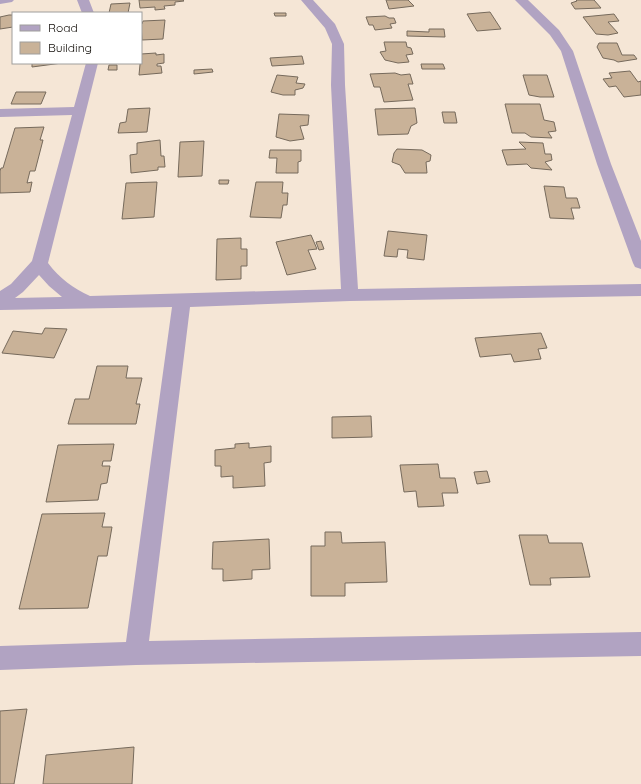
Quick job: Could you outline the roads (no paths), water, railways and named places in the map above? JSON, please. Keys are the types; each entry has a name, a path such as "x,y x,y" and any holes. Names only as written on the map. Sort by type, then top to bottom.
{"street":[{"path":"0,1 8,0"},
{"path":"83,0 88,12"},
{"path":"307,0 331,28 338,44 338,85 350,295"},
{"path":"521,0 555,33 567,51 604,164 641,263"},
{"path":"0,300 17,288 40,263 92,64"},
{"path":"0,112 79,111"},
{"path":"40,263 53,283 66,292 86,301"},
{"path":"0,304 86,301 182,301 350,295 641,290"},
{"path":"136,653 182,301"},
{"path":"0,658 136,653 641,644"}]}
